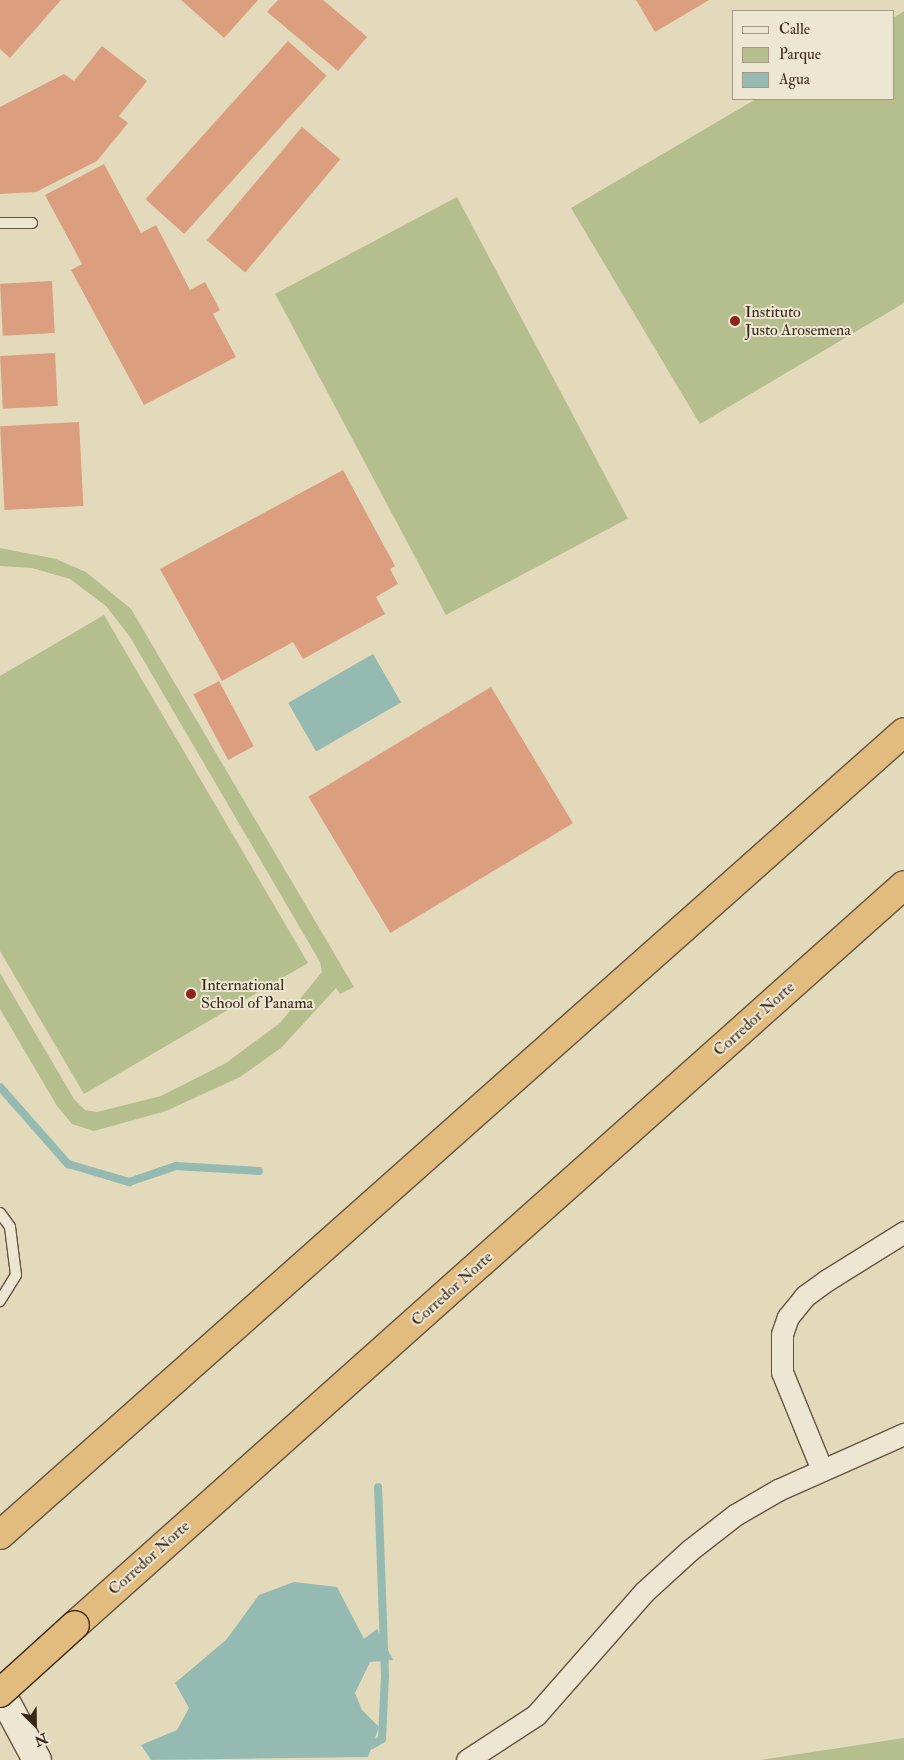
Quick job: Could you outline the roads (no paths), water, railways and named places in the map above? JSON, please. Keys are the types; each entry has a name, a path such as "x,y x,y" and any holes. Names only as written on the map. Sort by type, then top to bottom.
{"highway":[{"path":"7,1529 904,732"},
{"name":"Corredor Norte","path":"0,1692 904,885"}],"street":[{"path":"822,1470 782,1372 782,1334 788,1317 812,1290 904,1232"},
{"path":"468,1760 536,1715 644,1592 690,1550 735,1515 778,1490 904,1434"},
{"path":"0,1692 33,1751 50,1760"}],"lane":[{"path":"0,223 32,223"},
{"path":"0,1213 10,1227 16,1275 0,1301"}],"water":[{"path":"373,654 401,702 316,751 288,703"},
{"path":"294,1582 337,1587 364,1639 377,1629 393,1660 370,1662 355,1693 362,1710 379,1727 368,1757 151,1760 141,1745 177,1730 189,1708 175,1683 226,1640 259,1595"}],"waterway":[{"path":"0,1087 68,1164 129,1182 176,1166 259,1171"},
{"path":"372,1745 382,1739 385,1676 378,1487"}],"place":[{"name":"Instituto Justo Arosemena","path":"735,321"},
{"name":"International School of Panama","path":"191,994"}]}
